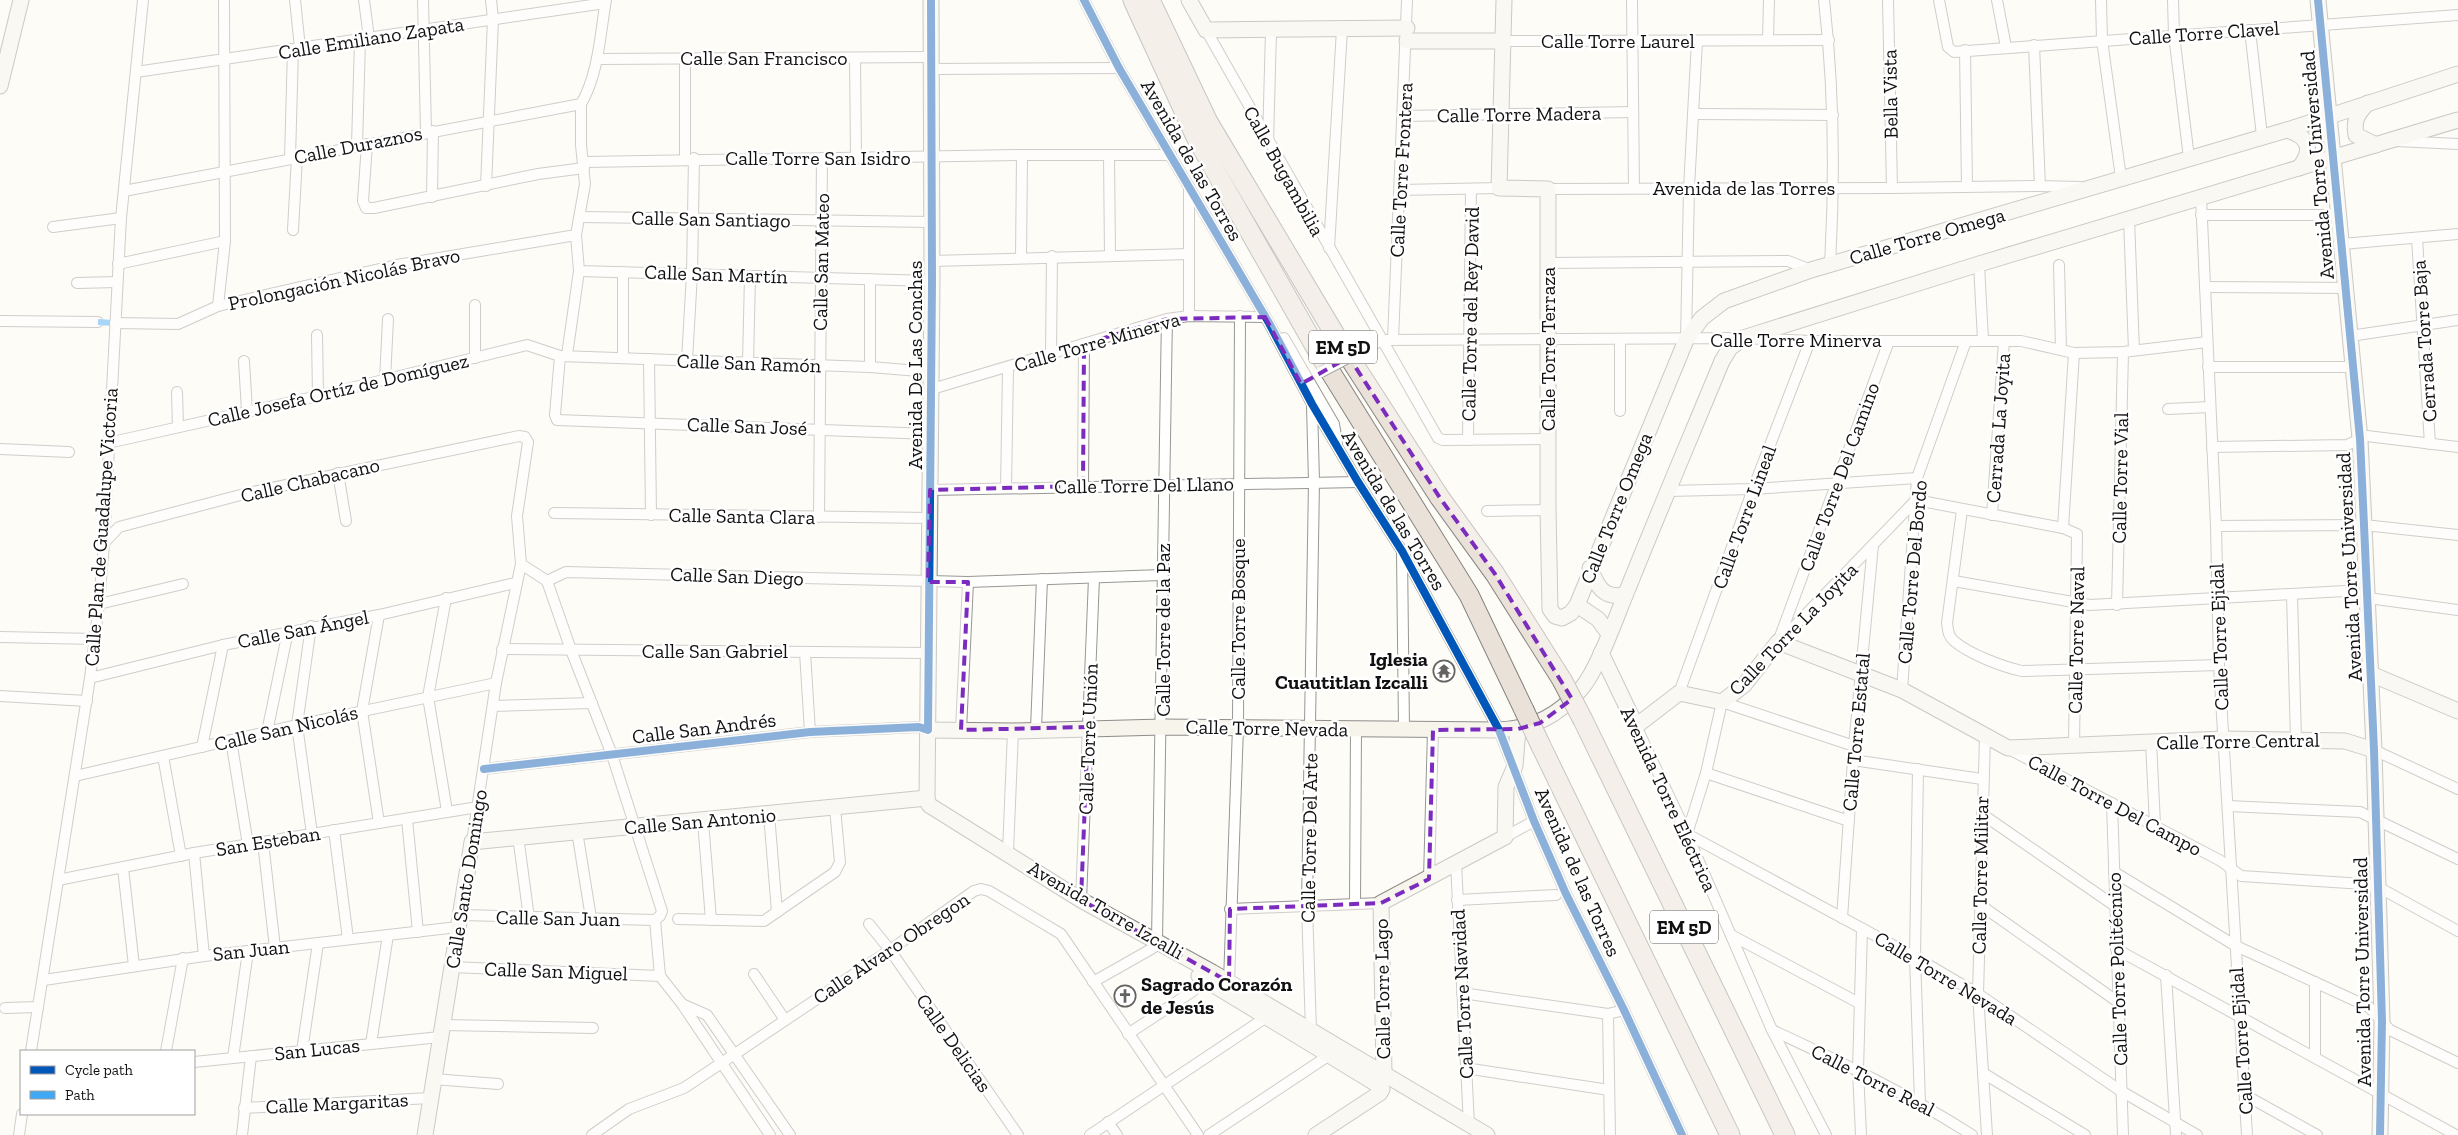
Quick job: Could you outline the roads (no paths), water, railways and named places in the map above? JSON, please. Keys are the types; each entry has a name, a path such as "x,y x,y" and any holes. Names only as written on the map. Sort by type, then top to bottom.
{"highway":[{"name":"EM 5D","path":"1133,0 1196,137 1320,354 1469,595 1730,1135"},
{"name":"EM 5D","path":"1150,0 1208,122 1340,343 1440,498 1494,574 1562,680 1785,1135"}],"street":[{"path":"0,86 21,0"},
{"name":"Calle Plan de Guadalupe Victoria","path":"31,1050 76,776 99,604 104,543 121,218 143,0"},
{"path":"218,306 225,241 224,0"},
{"path":"294,230 295,0"},
{"path":"362,144 364,0"},
{"path":"423,0 432,197"},
{"path":"486,186 493,19 491,0"},
{"name":"Avenida De Las Conchas","path":"929,803 928,582 932,389 931,0"},
{"name":"Avenida de las Torres","path":"1084,0 1120,68 1267,320 1312,404 1402,551 1499,730 1534,821 1566,894 1624,1010 1682,1135"},
{"name":"Calle Bugambilia","path":"1189,0 1328,249 1382,340"},
{"name":"Calle Torre Frontera","path":"1393,340 1404,116 1407,0"},
{"path":"1499,188 1504,0"},
{"path":"1632,0 1634,188"},
{"path":"1768,40 1769,0"},
{"path":"1824,0 1829,40 1833,115 1834,188 1830,264"},
{"name":"Bella Vista","path":"1888,0 1892,188"},
{"name":"Calle Torre Clavel","path":"1940,0 1950,51 2458,14"},
{"path":"1997,0 2006,47"},
{"path":"2101,0 2102,40 2121,178"},
{"path":"2173,0 2174,35 2189,158"},
{"name":"Avenida Torre Universidad","path":"2318,0 2360,439 2374,750 2382,1021 2380,1135"},
{"path":"563,356 579,271 576,235 585,184 581,146 582,104 587,94 597,59 605,2"},
{"name":"Calle Emiliano Zapata","path":"136,72 493,19 542,5 605,2"},
{"path":"1328,249 1342,29"},
{"name":"Calle Torre Laurel","path":"1206,30 1342,29 1502,41 1829,40"},
{"path":"2250,30 2262,136"},
{"path":"1268,142 1271,31"},
{"path":"1686,340 1689,188 1697,41"},
{"path":"2034,45 2040,186"},
{"path":"1965,50 1967,187"},
{"path":"685,58 689,158 694,218 687,360"},
{"path":"855,58 856,158"},
{"name":"Calle San Francisco","path":"597,59 855,58 932,63 1120,68"},
{"name":"Calle Torre Omega","path":"1577,605 1590,568 1686,340 1702,318 1724,301 1830,264 2287,130 2458,74"},
{"path":"2368,103 2358,114 2354,124 2356,135 2383,143 2458,144"},
{"name":"Calle Duraznos","path":"124,191 430,131 582,104"},
{"name":"Calle Torre Madera","path":"1404,116 1633,112"},
{"path":"1694,114 1833,115"},
{"name":"Calle Torre Omega","path":"1601,653 1722,361 1730,348 1742,338 1979,264 2458,120"},
{"path":"2287,130 2298,134 2305,141 2308,151 2306,160 2299,168"},
{"name":"Calle Torre San Isidro","path":"362,144 363,201 366,208 432,197 584,165 689,158 1172,155"},
{"path":"1021,258 1022,155"},
{"path":"1109,155 1110,255"},
{"name":"Calle San Mateo","path":"819,517 818,429 822,158"},
{"path":"1189,186 1189,316"},
{"name":"Avenida de las Torres","path":"1400,190 2040,186 2088,188"},
{"name":"Calle Torre del Rey David","path":"1468,440 1471,189"},
{"name":"Calle Torre Terraza","path":"1548,189 1548,510 1550,609 1555,616 1562,618 1571,614 1577,605"},
{"name":"Calle Torre Ejidal","path":"2201,198 2216,526 2219,665 2247,1135"},
{"path":"2202,215 2340,215"},
{"name":"Calle San Santiago","path":"580,217 931,222"},
{"path":"53,227 121,218"},
{"path":"2129,219 2134,350"},
{"path":"2342,244 2458,234"},
{"name":"Prolongación Nicolás Bravo","path":"115,323 170,326 218,306 397,265 576,235"},
{"name":"Cerrada Torre Baja","path":"2417,238 2430,444"},
{"path":"118,264 225,241"},
{"path":"932,261 1052,256 1188,254"},
{"path":"1051,355 1052,256"},
{"path":"1548,263 1788,261 1811,270"},
{"path":"1979,264 1983,340"},
{"path":"2059,265 2061,350"},
{"name":"Calle San Martín","path":"579,271 932,281"},
{"path":"622,272 623,356"},
{"path":"748,363 750,276"},
{"path":"870,279 870,367"},
{"path":"77,283 117,282"},
{"path":"2205,287 2345,288"},
{"path":"474,358 475,305"},
{"name":"Calle Torre Minerva","path":"932,389 1008,368 1167,318 1240,316 1267,320"},
{"name":"Calle Torre Bosque","path":"1229,982 1230,909 1238,727 1240,316"},
{"name":"Calle Torre de la Paz","path":"1155,944 1162,727 1162,575 1167,318"},
{"path":"385,380 388,319"},
{"path":"1267,320 1282,333 1334,424 1339,450"},
{"path":"2350,336 2422,327 2458,320"},
{"path":"0,321 98,322"},
{"path":"317,335 318,396"},
{"name":"Calle Torre Minerva","path":"1382,340 1548,341 1742,338 1810,341 1983,340 2021,341 2074,352 2123,352 2207,342"},
{"path":"1308,380 1382,340 1434,433 1443,440 1549,439"},
{"path":"1620,340 1620,411"},
{"name":"Calle Torre Del Camino","path":"1778,642 1889,340"},
{"name":"Calle Torre Lineal","path":"1679,693 1753,489 1810,341"},
{"name":"Calle Torre Del Bordo","path":"1902,690 1917,478 1966,341"},
{"name":"Cerrada La Joyita","path":"1992,515 2004,341"},
{"path":"1083,486 1084,344"},
{"name":"Calle Josefa Ortíz de Domíguez","path":"108,443 318,396 528,345 563,356"},
{"path":"1916,500 2063,528 2074,352"},
{"name":"Calle Torre Vial","path":"2117,604 2123,352"},
{"name":"Calle San Ramón","path":"563,356 623,356 649,359 870,367 931,372"},
{"name":"Calle San José","path":"563,356 555,415 557,420 931,434"},
{"path":"649,359 651,515"},
{"path":"244,361 247,411"},
{"path":"2208,367 2352,367"},
{"path":"1006,488 1008,368"},
{"path":"176,392 178,427"},
{"name":"Calle Torre Del Arte","path":"1311,1031 1307,906 1314,482 1312,404"},
{"path":"2168,410 2210,407"},
{"name":"Calle Chabacano","path":"104,543 119,527 248,493 519,436 525,437"},
{"path":"2212,447 2347,444 2367,436 2458,447"},
{"name":"Calle Santo Domingo","path":"425,1135 484,769 492,706 520,564 517,516 528,442 525,437"},
{"path":"0,449 69,452"},
{"path":"338,473 346,521"},
{"path":"1668,491 1753,489 1917,478"},
{"name":"Calle Torre Del Llano","path":"930,490 1164,484 1358,482"},
{"name":"Calle Torre La Joyita","path":"1687,834 1706,773 1722,702 1744,685 1778,642 1916,500"},
{"path":"1487,511 1548,510"},
{"path":"1962,510 1947,623 1948,633 1954,641 2001,666 2015,670 2076,671 2219,665"},
{"name":"Calle Santa Clara","path":"554,512 929,518"},
{"path":"2216,526 2364,525 2458,535"},
{"name":"Calle Torre Naval","path":"2063,528 2077,534 2074,746"},
{"name":"Calle Torre Estatal","path":"1842,918 1854,746 1873,545"},
{"path":"1402,551 1404,729"},
{"path":"520,564 548,581 571,650 612,755 636,827 659,917 660,976 682,1004 759,1119 767,1134"},
{"path":"1590,568 1596,585 1602,592 1617,597 1625,595"},
{"name":"Calle San Diego","path":"548,581 566,572 928,582 1162,575"},
{"name":"Calle Torre Unión","path":"1082,900 1094,578"},
{"path":"1036,729 1042,580"},
{"path":"1954,580 2076,603 2117,604 2218,600 2345,591 2368,598 2458,610"},
{"path":"961,730 968,582"},
{"name":"Calle San Ángel","path":"90,678 223,645 311,626 379,615 515,583"},
{"path":"99,604 182,584"},
{"path":"2292,595 2296,740"},
{"path":"446,598 428,697 446,811"},
{"path":"1577,605 1598,619 1609,634"},
{"path":"379,615 362,711 379,823"},
{"path":"311,626 297,725 312,834"},
{"path":"268,732 288,631"},
{"path":"0,637 95,639"},
{"name":"Calle Torre Del Campo","path":"1778,642 1902,690 1984,736 2221,861 2241,876 2364,884 2378,887 2458,931"},
{"path":"202,747 223,645"},
{"name":"Calle San Gabriel","path":"502,649 928,653"},
{"path":"805,652 810,732"},
{"name":"Calle Torre Nevada","path":"928,730 1013,731 1088,727 1518,729 1540,723 1558,712 1582,688 1601,653"},
{"name":"Avenida Torre Eléctrica","path":"1601,653 1687,834 1772,1030 1826,1135"},
{"path":"2371,674 2458,711"},
{"name":"Calle San Nicolás","path":"76,776 297,725 496,683"},
{"path":"1636,726 1679,693 1722,702 1854,746"},
{"path":"0,696 87,701"},
{"path":"492,706 592,703"},
{"name":"Calle San Andrés","path":"484,769 810,732 919,727 928,730"},
{"path":"1355,904 1356,729"},
{"path":"1505,837 1506,787 1514,766 1518,729"},
{"path":"1429,879 1433,730"},
{"path":"1008,852 1013,731"},
{"name":"Calle Torre Militar","path":"1984,736 1978,994 1987,1135"},
{"name":"Calle Torre Central","path":"2008,748 2223,739 2345,741 2374,750 2458,789"},
{"path":"231,740 248,845"},
{"path":"2150,742 2155,825"},
{"path":"163,756 181,856"},
{"path":"1853,760 1982,779"},
{"path":"1918,769 1915,957 1920,1102"},
{"path":"1706,773 1849,821"},
{"name":"Avenida Torre Izcalli","path":"929,803 1155,944 1229,982 1311,1031 1383,1082 1487,1135"},
{"name":"Calle San Antonio","path":"472,842 518,836 835,808 929,803"},
{"name":"Calle Torre Politécnico","path":"2112,803 2123,1135"},
{"name":"San Esteban","path":"58,880 194,853 478,806"},
{"path":"2228,806 2360,812 2458,859"},
{"path":"678,919 758,922 764,921 777,912 839,868 835,808"},
{"path":"769,814 777,912"},
{"path":"1982,814 2115,906"},
{"path":"407,819 418,932"},
{"path":"703,821 711,920"},
{"path":"1230,909 1381,903 1429,879 1534,821"},
{"path":"334,830 348,939"},
{"path":"577,831 591,918"},
{"name":"Calle Torre Nevada","path":"1687,834 1915,957 1978,994 2121,1091 2197,1135"},
{"path":"518,836 529,918"},
{"path":"263,842 275,948"},
{"path":"194,853 204,956"},
{"name":"Calle Torre Navidad","path":"1456,863 1469,1125"},
{"path":"123,868 134,966"},
{"path":"2114,872 2236,946 2369,1007 2390,1030 2458,1063"},
{"name":"Calle Alvaro Obregon","path":"592,1135 629,1109 684,1088 890,950 974,891 981,889 989,891 1061,934 1198,1135"},
{"path":"1457,900 1556,895"},
{"name":"Calle Torre Lago","path":"1381,903 1383,1082"},
{"path":"1979,904 2118,1002"},
{"name":"Calle San Juan","path":"459,921 529,918 659,917"},
{"name":"San Juan","path":"44,980 183,958 418,932 459,921"},
{"name":"Calle Delicias","path":"869,924 890,950 1018,1135"},
{"path":"1862,929 1858,1070 1862,1135"},
{"path":"372,1044 388,935"},
{"path":"1731,935 1859,1004"},
{"path":"302,1051 318,943"},
{"path":"1093,982 1155,944 1265,1018 1328,1056 1383,1082 1380,1093 1316,1135"},
{"path":"2116,949 2315,1056 2456,1135"},
{"path":"233,1058 248,951"},
{"path":"166,1050 183,958"},
{"name":"Calle San Miguel","path":"452,967 660,976"},
{"path":"754,974 785,1020"},
{"path":"2166,975 2176,1135"},
{"path":"2315,982 2315,1056"},
{"path":"1128,1034 1193,991"},
{"path":"1462,993 1608,1014 1624,1010"},
{"path":"682,1004 707,1015 790,1135"},
{"path":"5,1008 38,1007"},
{"path":"1608,1014 1610,1135"},
{"path":"1090,1135 1163,1084 1265,1018"},
{"name":"San Lucas","path":"195,1062 372,1044 441,1031 593,1028"},
{"name":"Calle Torre Real","path":"1772,1030 1858,1070 1920,1102 1972,1135"},
{"path":"242,1135 251,1056"},
{"path":"1209,1135 1328,1056"},
{"path":"1465,1068 1609,1090"},
{"path":"1983,1073 2085,1135"},
{"path":"433,1079 498,1084"},
{"path":"2245,1095 2316,1135"},
{"name":"Calle Margaritas","path":"244,1108 430,1098"},
{"path":"759,1119 773,1110"},
{"path":"19,1135 22,1115"},
{"path":"1108,1122 1118,1135"}],"place":[{"name":"Iglesia Cuautitlan Izcalli","path":"1444,671"},
{"name":"Sagrado Corazón de Jesús","path":"1125,996"}]}
